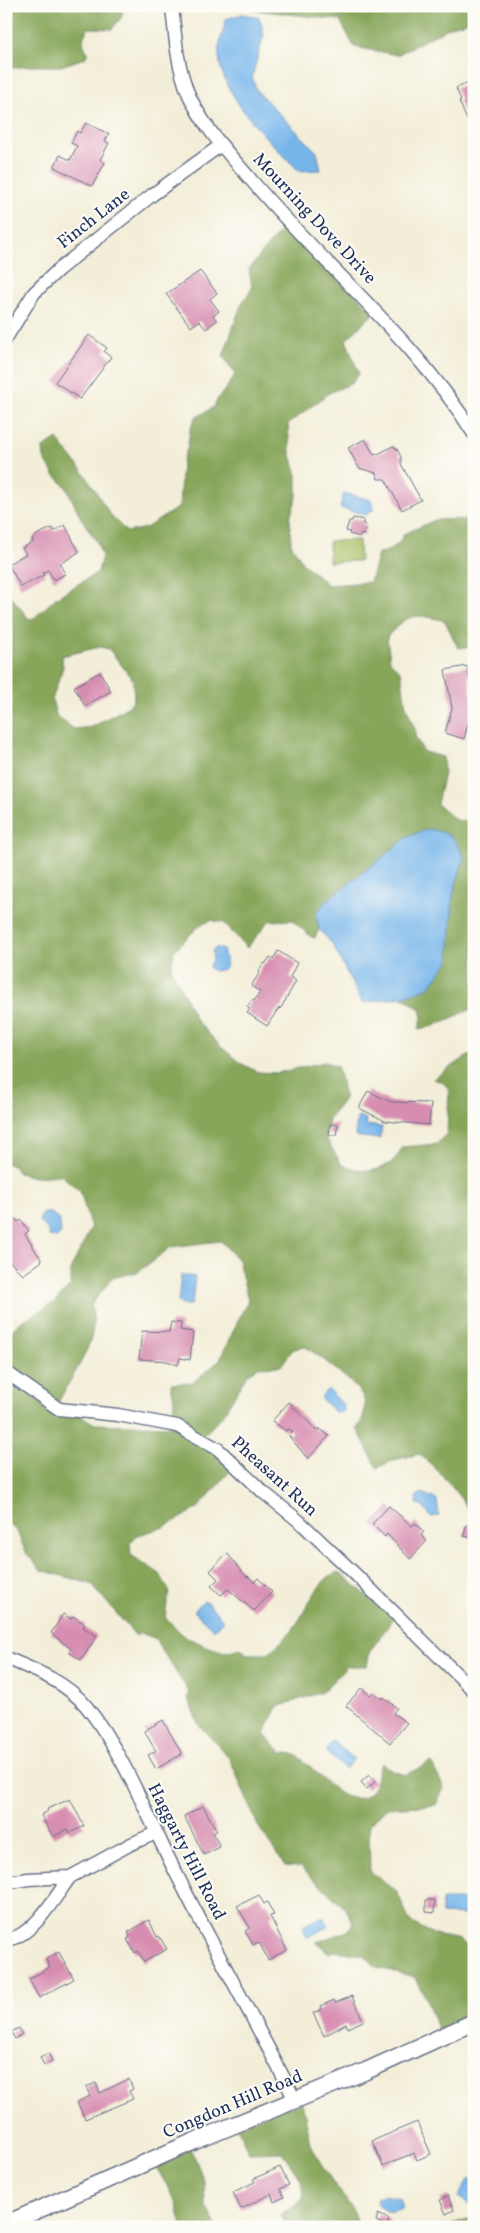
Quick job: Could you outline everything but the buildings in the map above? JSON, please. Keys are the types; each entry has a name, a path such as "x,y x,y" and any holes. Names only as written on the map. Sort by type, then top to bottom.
{"street":[{"name":"Mourning Dove Drive","path":"172,6 179,65 189,95 209,131 272,205 389,324 448,396 474,434"},
{"name":"Finch Lane","path":"6,338 34,293 58,270 152,195 221,145"},
{"name":"Pheasant Run","path":"6,1372 59,1409 118,1415 177,1426 218,1449 263,1492 299,1521 474,1690"},
{"name":"Haggarty Hill Road","path":"6,1658 57,1682 72,1692 86,1706 124,1768 156,1834 296,2100"},
{"path":"6,1883 28,1879 70,1877 131,1844 156,1834"},
{"path":"6,1940 13,1940 25,1932 42,1916 70,1877"},
{"name":"Congdon Hill Road","path":"6,2224 474,2022"}],"green space":[{"path":"6,6 124,6 121,18 112,29 89,28 84,38 84,46 88,53 85,58 61,66 29,66 6,69"},
{"path":"250,6 474,6 474,20 452,26 397,55 354,47 340,20 254,10"},
{"path":"285,225 374,313 346,340 359,374 352,383 329,393 288,424 290,452 297,475 297,496 290,518 291,544 303,563 328,585 370,582 378,553 385,552 398,544 404,534 435,520 474,519 474,649 471,647 458,648 445,621 419,616 407,619 387,637 390,661 401,672 406,706 416,732 415,736 424,752 443,757 444,773 437,804 456,820 474,822 474,1008 434,1026 419,1029 422,1018 420,1009 402,997 449,961 453,894 464,858 427,829 408,837 325,902 316,914 319,929 315,938 311,937 292,920 269,921 247,948 224,923 211,920 198,927 174,951 171,968 196,1020 221,1047 242,1064 258,1072 277,1073 324,1062 337,1066 344,1091 344,1099 329,1119 326,1138 342,1165 364,1171 372,1171 393,1161 402,1147 437,1144 447,1133 449,1089 442,1082 433,1079 474,1052 474,1518 449,1483 419,1454 394,1460 377,1468 357,1428 362,1421 364,1412 365,1403 362,1395 344,1376 304,1346 292,1350 281,1366 258,1367 247,1375 223,1415 203,1436 232,1469 197,1509 164,1527 136,1536 130,1543 131,1555 160,1574 169,1591 165,1617 184,1636 225,1652 240,1648 247,1654 268,1654 293,1629 324,1581 331,1575 339,1572 394,1618 370,1651 367,1666 348,1666 322,1692 277,1707 264,1734 282,1753 293,1754 302,1759 330,1785 350,1798 359,1798 369,1793 375,1786 378,1770 382,1763 392,1771 405,1775 431,1762 444,1788 436,1805 386,1808 369,1825 370,1871 397,1891 410,1922 435,1935 461,1940 465,1945 474,1946 474,2022 440,2037 426,1998 414,1977 376,1967 364,1955 335,1951 329,1953 316,1942 348,1931 353,1923 346,1909 300,1867 285,1866 258,1826 230,1759 198,1724 188,1698 189,1692 154,1638 140,1633 136,1636 91,1584 41,1570 26,1553 17,1531 6,1522 6,1476 9,1470 6,1459 6,1335 22,1321 54,1303 71,1285 71,1268 91,1228 80,1191 61,1175 34,1177 18,1173 16,1168 6,1163 6,596 9,594 29,619 34,618 57,597 98,572 102,556 97,542 81,518 66,487 54,475 44,458 43,448 57,439 87,477 111,516 127,532 146,528 179,507 182,462 195,418 214,407 235,374 223,356 241,305 252,288 249,269","holes":["100,647 109,649 133,680 134,699 129,706 92,727 74,729 57,717 52,700 63,667 62,656","221,1241 238,1260 248,1300 219,1361 193,1382 171,1384 174,1400 172,1426 95,1424 58,1403 89,1344 93,1318 91,1305 112,1278 138,1272 171,1247"]},
{"path":"359,540 360,561 329,562 329,541"},
{"path":"302,2102 311,2144 323,2168 351,2207 359,2227 287,2227 281,2215 303,2199 301,2179 282,2152 249,2153 236,2126"},
{"path":"190,2145 204,2181 205,2205 217,2227 182,2227 177,2203 153,2162"},
{"path":"474,2217 474,2227 442,2227"}],"water":[{"path":"243,14 259,18 264,34 252,77 257,91 317,152 321,170 299,171 262,134 229,89 222,73 219,57 220,43 226,19"},
{"path":"344,493 371,500 374,510 368,512 367,515 340,508"},
{"path":"427,829 441,832 451,837 458,845 464,858 453,894 449,961 429,987 402,997 362,1003 333,945 319,929 316,914 325,902 408,837"},
{"path":"217,947 223,950 227,965 224,969 214,971 210,969 209,965 213,959 212,951"},
{"path":"357,1118 366,1119 365,1125 382,1127 380,1139 355,1136"},
{"path":"43,1213 51,1213 59,1220 61,1232 57,1238 50,1237 47,1229 39,1221"},
{"path":"181,1275 195,1277 192,1304 184,1306 178,1302"},
{"path":"328,1389 344,1405 342,1407 345,1409 341,1413 338,1411 336,1413 320,1398"},
{"path":"422,1493 437,1500 439,1516 431,1517 424,1508 417,1504 416,1497"},
{"path":"203,1601 207,1602 223,1620 214,1630 194,1611"},
{"path":"333,1741 354,1759 345,1769 325,1751"},
{"path":"442,1900 470,1900 473,1911 470,1911 470,1915 441,1914"},
{"path":"323,1916 329,1926 308,1937 305,1935 303,1926"},
{"path":"469,2178 474,2181 474,2207 458,2197"},
{"path":"383,2195 400,2198 403,2208 387,2212 377,2203 378,2197"}]}
